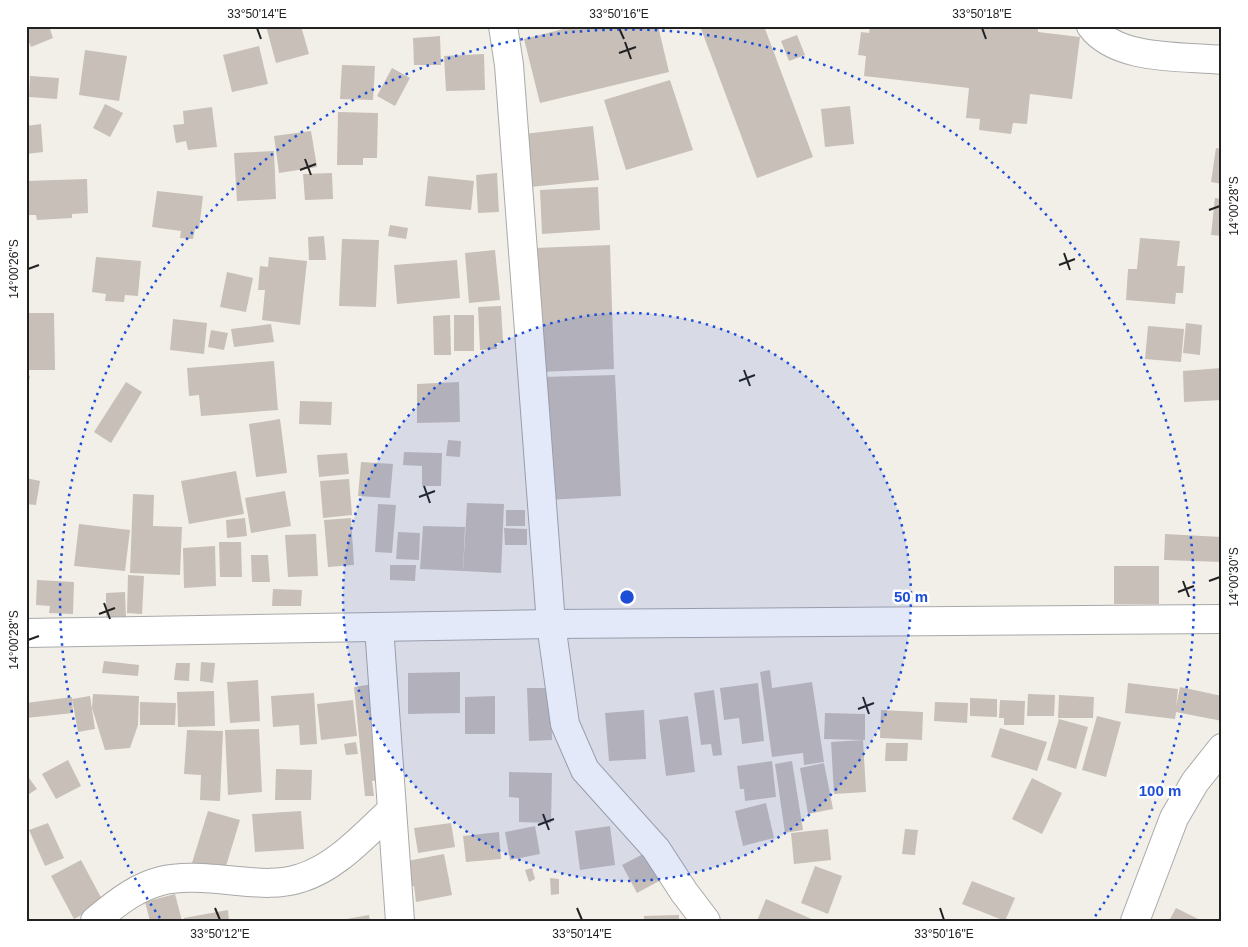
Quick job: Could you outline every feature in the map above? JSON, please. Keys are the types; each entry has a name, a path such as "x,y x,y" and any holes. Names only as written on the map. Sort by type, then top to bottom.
{"street":[{"path":"503,26 509,65 551,624 565,724 585,770 656,849 684,892 706,921"},
{"path":"1091,26 1095,32 1115,46 1138,53 1222,60"},
{"path":"26,633 551,624 1222,619"},
{"path":"379,627 400,921"},
{"path":"1135,921 1174,818 1195,782 1222,748"},
{"path":"94,921 123,897 168,878 191,876 269,884 301,878 329,865 392,810"}],"building":[{"path":"26,26 49,26 53,38 31,47 26,35"},
{"path":"266,26 301,26 309,54 276,63"},
{"path":"575,26 658,26 669,72 540,103 524,39"},
{"path":"700,26 764,26 813,157 757,178"},
{"path":"870,26 1038,26 1038,32 1080,37 1072,99 1030,94 1027,124 1013,123 1011,134 979,130 980,119 966,118 969,88 864,76 866,56 858,55 861,32 869,33"},
{"path":"797,35 805,55 789,61 781,41"},
{"path":"440,36 441,65 414,65 413,38"},
{"path":"259,46 268,84 232,92 223,55"},
{"path":"85,50 127,56 119,101 79,95"},
{"path":"484,54 485,90 446,91 444,56"},
{"path":"342,65 375,66 373,100 340,99"},
{"path":"392,68 410,78 395,106 377,96"},
{"path":"30,76 59,78 57,99 29,97"},
{"path":"670,80 693,150 626,170 604,100"},
{"path":"105,104 123,113 110,137 93,128"},
{"path":"850,106 854,144 825,147 821,109"},
{"path":"212,107 217,147 188,150 186,141 176,143 173,125 184,124 183,111"},
{"path":"338,112 378,113 377,158 363,158 363,165 337,165"},
{"path":"41,124 43,152 26,154 26,126"},
{"path":"593,126 599,180 530,187 524,134"},
{"path":"311,131 317,167 279,173 274,136"},
{"path":"1216,148 1222,149 1222,184 1211,182"},
{"path":"274,151 276,199 237,201 234,153"},
{"path":"332,173 333,199 305,200 303,174"},
{"path":"497,173 499,212 478,213 476,175"},
{"path":"428,176 474,181 471,210 425,206"},
{"path":"87,179 88,213 72,214 72,218 37,220 36,215 26,215 26,181"},
{"path":"598,187 600,230 542,234 540,190"},
{"path":"157,191 203,196 199,229 195,229 193,239 180,238 181,231 152,227"},
{"path":"1215,198 1222,199 1222,236 1211,235"},
{"path":"390,225 408,228 406,239 388,236"},
{"path":"324,236 326,260 309,260 308,237"},
{"path":"1140,238 1180,241 1177,266 1185,266 1183,293 1176,293 1175,304 1126,300 1128,269 1137,269"},
{"path":"342,239 379,240 376,307 339,306"},
{"path":"610,245 614,369 539,372 535,248"},
{"path":"495,250 500,300 469,303 465,253"},
{"path":"96,257 141,261 138,296 125,295 124,302 105,301 106,294 92,292"},
{"path":"269,257 307,261 300,325 262,320 265,290 258,290 260,266 268,267"},
{"path":"457,260 460,298 397,304 394,265"},
{"path":"227,272 253,278 246,312 220,307"},
{"path":"501,306 503,343 496,343 497,349 480,350 478,307"},
{"path":"26,313 54,313 55,370 26,370"},
{"path":"450,315 451,355 434,355 433,316"},
{"path":"454,315 474,315 474,351 454,351"},
{"path":"173,319 207,323 204,354 170,350"},
{"path":"1186,323 1202,325 1200,355 1183,353"},
{"path":"271,324 274,342 234,347 231,329"},
{"path":"1148,326 1184,329 1181,362 1145,359"},
{"path":"211,330 228,333 224,350 208,347"},
{"path":"274,361 278,410 201,416 199,395 189,396 187,368"},
{"path":"1221,368 1222,400 1184,402 1183,371"},
{"path":"26,375 30,376 27,389 26,389"},
{"path":"615,375 621,496 547,500 541,377"},
{"path":"126,382 142,392 111,443 94,432"},
{"path":"459,382 460,422 417,423 417,384"},
{"path":"300,401 332,402 331,425 299,424"},
{"path":"280,419 287,473 256,477 249,424"},
{"path":"448,440 461,441 460,457 446,456"},
{"path":"404,452 442,453 441,486 422,486 422,466 403,465"},
{"path":"347,453 349,474 319,477 317,455"},
{"path":"361,462 393,464 390,498 358,496"},
{"path":"236,471 244,514 189,524 181,481"},
{"path":"26,478 40,481 36,505 26,504"},
{"path":"349,479 352,515 323,518 320,481"},
{"path":"285,491 291,526 251,533 245,498"},
{"path":"133,494 154,495 153,526 182,527 180,575 130,573"},
{"path":"467,503 504,504 501,573 463,571"},
{"path":"378,504 396,505 392,553 375,552"},
{"path":"506,510 525,510 525,526 506,526"},
{"path":"245,518 247,536 227,538 226,520"},
{"path":"351,518 354,565 328,567 324,520"},
{"path":"79,524 130,530 125,571 74,566"},
{"path":"423,526 465,527 463,571 420,569"},
{"path":"504,528 527,529 527,545 505,545"},
{"path":"398,532 420,533 419,560 396,559"},
{"path":"316,534 318,576 288,577 285,535"},
{"path":"1165,534 1222,537 1222,562 1164,560"},
{"path":"219,542 241,542 242,577 220,577"},
{"path":"215,546 216,586 184,588 183,548"},
{"path":"251,555 268,555 270,582 252,582"},
{"path":"390,565 416,565 415,581 390,580"},
{"path":"1114,566 1159,566 1159,604 1114,604"},
{"path":"128,575 144,576 142,614 127,613"},
{"path":"37,580 74,582 73,614 49,613 50,606 36,605"},
{"path":"273,589 302,590 301,606 272,606"},
{"path":"125,592 126,618 106,618 106,593"},
{"path":"104,661 139,665 138,676 102,673"},
{"path":"201,662 215,663 213,683 200,681"},
{"path":"176,663 190,663 189,681 174,680"},
{"path":"770,670 772,688 812,682 824,762 804,765 803,753 772,757 760,672"},
{"path":"460,672 460,713 408,714 408,673"},
{"path":"258,680 260,721 230,723 227,682"},
{"path":"758,683 764,741 742,744 739,718 724,720 720,688"},
{"path":"1128,683 1178,689 1176,707 1180,687 1222,696 1222,721 1176,712 1175,719 1125,713"},
{"path":"373,684 384,780 372,781 374,796 365,796 354,687"},
{"path":"527,688 551,688 552,740 529,741"},
{"path":"714,690 722,755 713,756 711,744 701,745 694,693"},
{"path":"214,691 215,726 178,727 177,692"},
{"path":"314,693 317,744 300,745 299,725 273,727 271,696"},
{"path":"93,694 139,696 138,725 130,748 105,750 92,708"},
{"path":"1028,694 1055,695 1054,716 1027,716"},
{"path":"1059,695 1094,697 1093,718 1058,718"},
{"path":"90,696 95,729 78,732 72,699"},
{"path":"495,696 495,734 465,734 465,697"},
{"path":"72,697 73,713 26,718 26,703"},
{"path":"970,698 997,699 997,717 970,716"},
{"path":"353,700 357,736 321,740 317,704"},
{"path":"1000,700 1025,701 1024,725 1004,725 1004,718 999,718"},
{"path":"140,702 176,703 175,725 140,725"},
{"path":"935,702 968,703 967,723 934,721"},
{"path":"644,710 646,759 609,761 605,713"},
{"path":"881,710 923,712 922,740 880,738"},
{"path":"825,713 865,714 865,740 824,739"},
{"path":"688,716 695,772 666,776 659,720"},
{"path":"1097,716 1121,722 1106,777 1082,770"},
{"path":"1059,719 1088,727 1076,769 1047,760"},
{"path":"1000,728 1047,742 1037,771 991,757"},
{"path":"259,729 262,792 228,795 225,730"},
{"path":"187,730 223,731 220,801 200,800 201,775 184,774"},
{"path":"863,740 866,792 834,794 831,742"},
{"path":"356,742 358,754 346,755 344,744"},
{"path":"886,743 908,743 907,761 885,761"},
{"path":"68,760 81,786 56,799 42,774"},
{"path":"772,761 776,797 745,801 744,789 740,789 737,766"},
{"path":"792,761 803,830 785,833 775,764"},
{"path":"824,763 833,809 808,814 800,768"},
{"path":"276,769 312,770 311,800 275,800"},
{"path":"509,772 552,773 551,823 519,822 519,798 509,797"},
{"path":"26,774 37,789 26,796"},
{"path":"1032,778 1062,793 1042,834 1012,819"},
{"path":"766,803 774,838 743,846 735,811"},
{"path":"208,811 240,820 223,876 191,866"},
{"path":"301,811 304,849 255,852 252,814"},
{"path":"48,823 64,858 45,866 29,830"},
{"path":"451,823 455,847 418,853 414,828"},
{"path":"535,826 540,854 510,860 505,832"},
{"path":"610,826 615,865 580,870 575,831"},
{"path":"828,829 831,860 794,864 791,833"},
{"path":"905,829 918,830 915,855 902,854"},
{"path":"499,832 501,859 466,862 463,836"},
{"path":"645,853 661,880 637,893 622,865"},
{"path":"444,854 452,895 416,902 414,886 407,887 402,862"},
{"path":"81,860 104,903 74,919 51,876"},
{"path":"815,866 842,876 828,914 801,903"},
{"path":"532,868 535,879 529,882 525,870"},
{"path":"550,878 559,879 559,894 551,895"},
{"path":"972,881 1015,898 1005,921 962,904"},
{"path":"175,894 182,921 150,921 145,902"},
{"path":"766,899 816,921 757,921"},
{"path":"1176,908 1202,921 1169,921"},
{"path":"228,910 229,921 184,921 184,918"},
{"path":"369,915 370,921 341,920"},
{"path":"679,915 679,921 644,921 644,916"}]}
